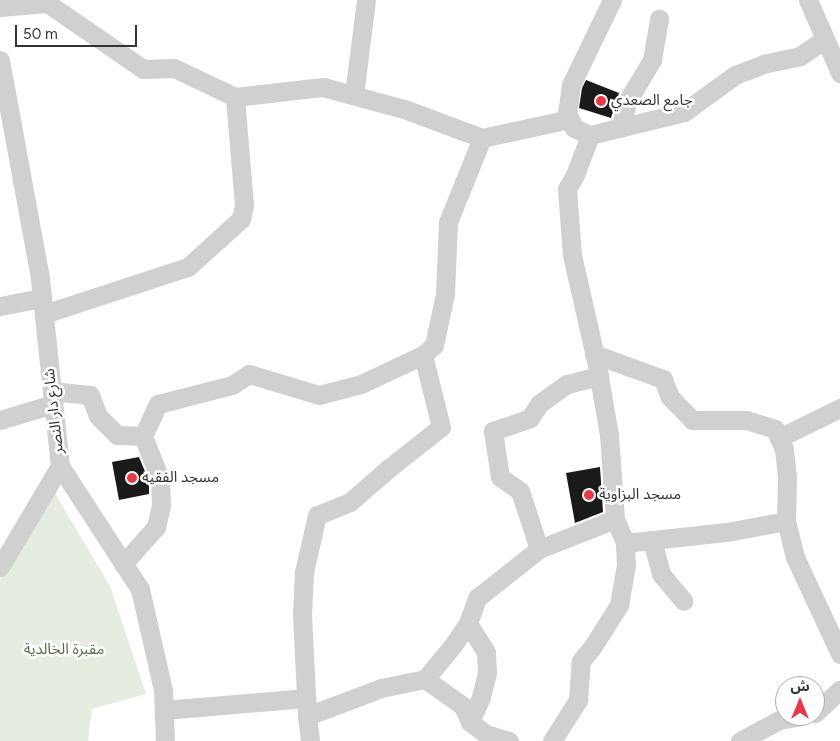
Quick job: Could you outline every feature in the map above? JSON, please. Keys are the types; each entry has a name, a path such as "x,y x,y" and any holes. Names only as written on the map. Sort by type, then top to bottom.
{"street":[{"path":"354,95 366,0"},
{"path":"612,0 572,85 567,112 574,128 590,135 684,112 735,75 762,64 800,56 825,39"},
{"path":"808,0 840,73"},
{"path":"0,7 47,3 143,69 174,68 235,97 323,87 406,110 482,138 570,119"},
{"path":"620,128 628,100 652,60 659,18"},
{"name":"شارع دار النصر","path":"0,60 43,306 60,466 140,589 163,690 165,741"},
{"path":"0,306 43,306 188,266 241,219 244,205 235,97"},
{"path":"552,741 578,700 581,661 593,646 618,605 626,566 625,543 615,520 609,435 599,376 572,255 567,189 575,175 590,135"},
{"path":"123,564 156,527 161,506 160,479 143,436 158,404 232,385 249,374 319,395 361,384 423,356 434,345 445,294 448,222 482,138"},
{"path":"594,354 663,379 670,397 692,420 746,420 774,429 784,449 787,477 786,521 796,557 840,654"},
{"path":"310,741 306,707 302,614 304,572 317,515 350,502 441,427 423,356"},
{"path":"539,549 520,491 500,477 493,431 530,418 539,404 567,384 599,376"},
{"path":"0,420 53,397 90,395 98,416 116,435 143,436"},
{"path":"779,438 840,408"},
{"path":"0,567 60,466"},
{"path":"164,710 306,707 425,679 454,644 468,623 478,598 539,549 615,520"},
{"path":"625,543 727,532 786,521"},
{"path":"652,540 662,574 684,600"},
{"path":"468,623 486,652 487,673 481,697 470,722"},
{"path":"425,679 463,706 470,722 486,734 509,741"},
{"path":"825,703 840,690"},
{"path":"740,741 775,722"}],"green space":[{"name":"مقبرة الخالدية","path":"53,490 110,586 146,694 92,709 88,741 0,741 0,580"}],"building":[{"name":"جامع الصعدي","path":"586,80 619,93 611,118 579,108 582,88"},
{"name":"مسجد الفقيه","path":"139,457 149,481 149,494 119,500 112,462"},
{"name":"مسجد البزاوية","path":"600,467 603,512 575,523 566,473"}],"place":[{"name":"جامع الصعدي","path":"601,101"},
{"name":"مسجد الفقيه","path":"132,478"},
{"name":"مسجد البزاوية","path":"589,495"}]}
